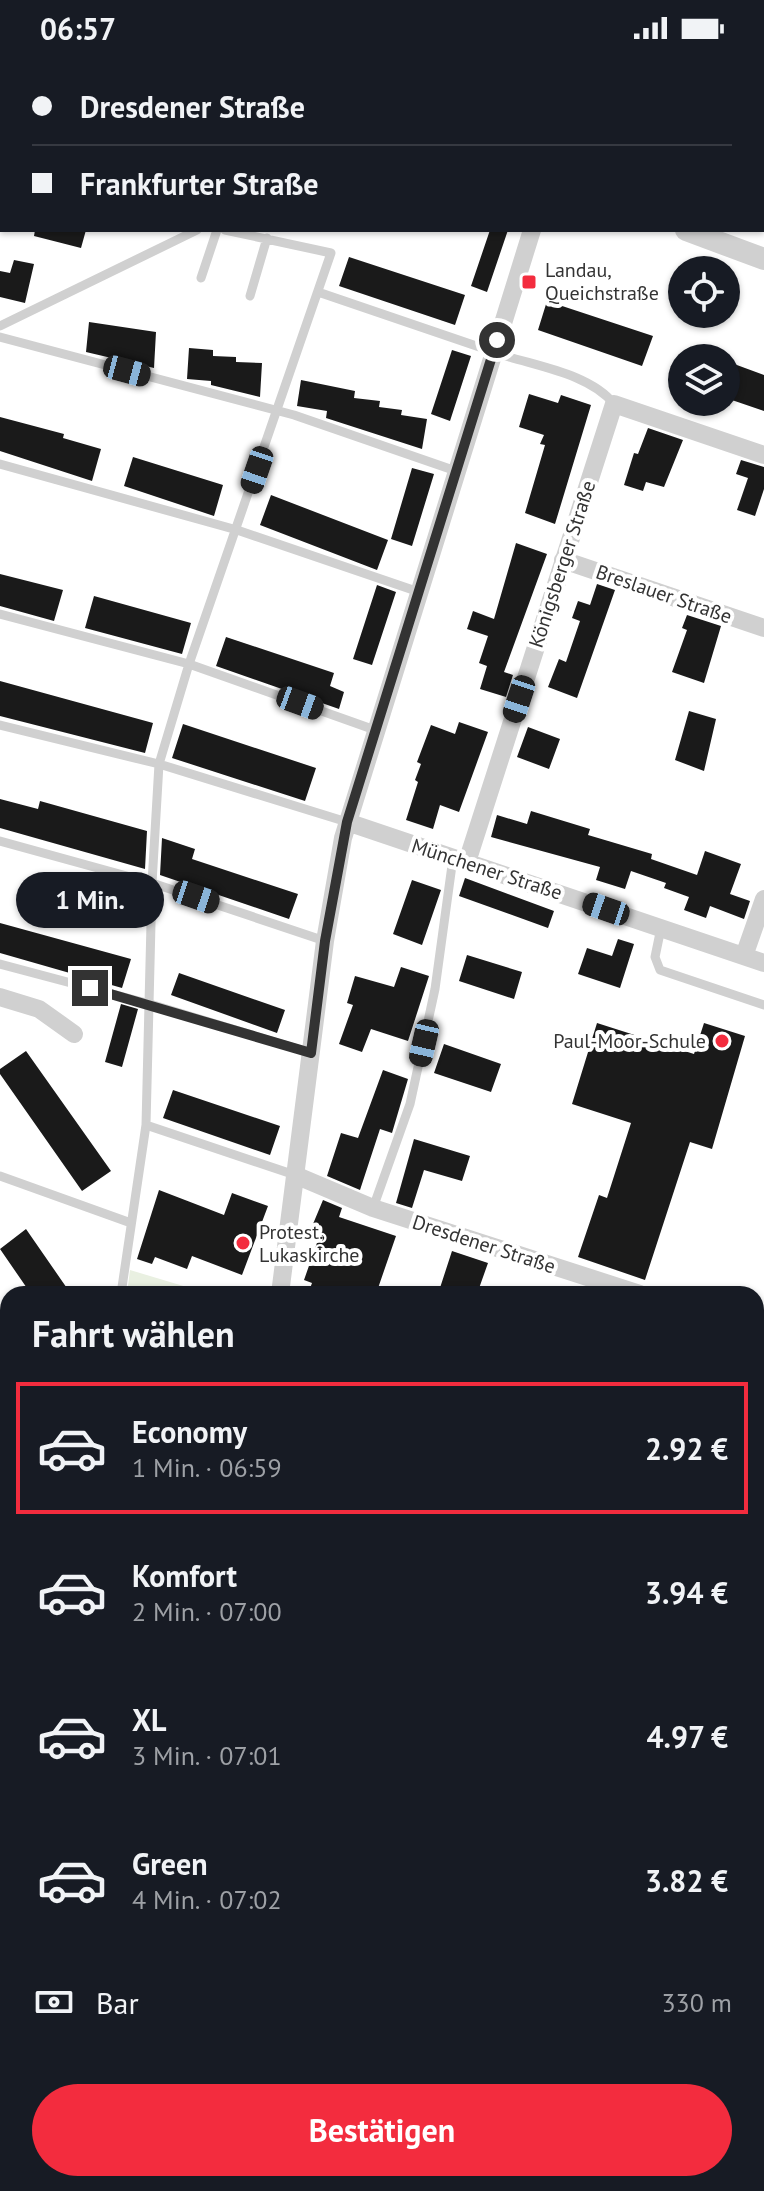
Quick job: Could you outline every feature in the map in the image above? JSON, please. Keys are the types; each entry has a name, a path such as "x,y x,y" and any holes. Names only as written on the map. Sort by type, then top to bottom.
{"street":[{"path":"281,1286 325,941 347,822 456,471 500,354 531,232"},
{"path":"691,232 764,259"},
{"path":"614,404 764,455"},
{"name":"Königsberger Straße","path":"460,860 614,404"},
{"name":"Breslauer Straße","path":"563,560 764,628"},
{"name":"Münchener Straße","path":"347,822 764,963"},
{"path":"744,956 764,899"},
{"path":"0,997 39,1009 74,1034"},
{"name":"Dresdener Straße","path":"295,1175 373,1208 615,1286"}],"lane":[{"path":"0,326 193,232"},
{"path":"201,278 216,232"},
{"path":"122,1286 146,1125 152,883 159,764 189,664 331,253 236,232"},
{"path":"250,296 267,238"},
{"path":"318,292 588,383 605,392 614,404"},
{"path":"0,337 276,410 456,471"},
{"path":"0,464 237,530 419,592"},
{"path":"0,614 189,664 375,730"},
{"path":"0,725 159,764 347,822"},
{"path":"0,841 152,883 325,941"},
{"path":"373,1208 410,1104 460,860"},
{"path":"661,928 655,957 660,970 764,1005"},
{"path":"0,964 150,1004 311,1053"},
{"path":"146,1125 295,1175"},
{"path":"0,1176 131,1223"}],"green space":[{"path":"130,1270 183,1286 128,1286"}],"building":[{"path":"35,232 85,232 81,248 34,236"},
{"path":"489,232 507,232 487,292 471,286"},
{"path":"349,257 465,295 455,325 339,286"},
{"path":"14,260 34,264 25,303 0,297 0,271 10,273"},
{"path":"547,301 653,336 642,366 538,330"},
{"path":"89,322 156,332 154,368 86,352"},
{"path":"189,348 213,350 213,356 236,357 236,362 262,363 260,397 211,385 211,381 187,379"},
{"path":"452,350 471,356 450,421 431,414"},
{"path":"740,366 764,375 764,411 740,403"},
{"path":"301,380 355,391 354,398 380,401 379,407 402,410 401,415 427,419 422,449 326,418 327,411 297,406"},
{"path":"529,394 558,403 561,395 591,405 555,524 525,513 545,445 540,444 544,435 519,427"},
{"path":"0,417 64,434 63,438 101,449 92,481 0,451"},
{"path":"648,428 683,440 664,487 646,482 643,491 624,485 634,453 638,454"},
{"path":"133,457 223,485 214,516 124,486"},
{"path":"741,460 764,467 764,489 755,516 737,510 748,478 736,474"},
{"path":"412,468 434,474 412,546 391,539"},
{"path":"271,495 388,540 377,570 260,525"},
{"path":"516,543 547,554 504,672 513,675 506,697 480,689 487,666 479,663 488,636 467,629 473,611 494,619"},
{"path":"0,574 63,590 54,621 0,606"},
{"path":"597,584 615,590 577,698 548,687 559,659 566,662 580,621 572,618 578,601 590,605"},
{"path":"377,585 396,592 372,665 353,659"},
{"path":"94,596 191,623 182,654 85,628"},
{"path":"687,615 721,626 704,683 672,672 687,630 682,628"},
{"path":"226,637 334,673 330,686 344,692 339,709 216,666"},
{"path":"0,681 153,723 145,753 0,716"},
{"path":"689,711 716,719 704,771 675,760"},
{"path":"459,722 488,732 459,812 440,805 433,829 406,820 418,782 415,780 421,764 417,762 431,725 455,734"},
{"path":"183,724 316,768 305,801 172,758"},
{"path":"528,727 560,739 549,769 517,757"},
{"path":"0,799 38,809 40,801 147,831 145,869 0,828"},
{"path":"531,811 590,829 588,835 652,854 651,859 697,875 705,851 741,864 730,894 750,901 744,919 710,906 706,918 684,910 689,897 664,888 666,883 631,871 625,889 596,880 600,867 491,837 497,815 527,824"},
{"path":"162,838 195,849 192,859 298,894 289,919 160,875"},
{"path":"465,878 554,911 548,928 459,896"},
{"path":"412,880 441,890 422,945 393,934"},
{"path":"0,923 131,959 122,988 0,953"},
{"path":"618,939 634,944 620,988 578,974 587,948 612,956"},
{"path":"467,955 522,972 514,999 459,981"},
{"path":"401,967 429,976 408,1041 371,1029 362,1052 339,1044 353,1005 347,1003 355,976 394,987"},
{"path":"179,973 285,1010 277,1033 171,995"},
{"path":"121,1004 138,1009 122,1067 105,1062"},
{"path":"597,1023 694,1054 704,1023 745,1036 712,1149 690,1142 645,1280 578,1257 599,1195 607,1198 631,1123 572,1104"},
{"path":"444,1044 501,1064 491,1092 434,1073"},
{"path":"26,1051 111,1171 82,1191 0,1074 0,1069"},
{"path":"383,1070 408,1079 392,1133 380,1129 360,1190 327,1176 341,1133 358,1138"},
{"path":"173,1090 280,1126 270,1155 163,1118"},
{"path":"414,1139 470,1156 462,1181 424,1170 412,1208 396,1203"},
{"path":"159,1190 224,1215 232,1193 268,1206 242,1275 192,1256 187,1269 155,1257 152,1264 137,1259"},
{"path":"323,1200 342,1208 339,1217 396,1236 379,1286 311,1286 312,1283 304,1280 318,1240 308,1236"},
{"path":"26,1229 65,1286 25,1286 0,1249"},
{"path":"452,1251 488,1263 480,1286 441,1286"}],"place":[{"name":"Landau, Queichstraße","path":"529,282"},
{"name":"Paul-Moor-Schule","path":"722,1041"},
{"name":"Protest. Lukaskirche","path":"243,1243"}],"route":[{"path":"90,988 311,1053 325,941 347,822 497,340"}]}
